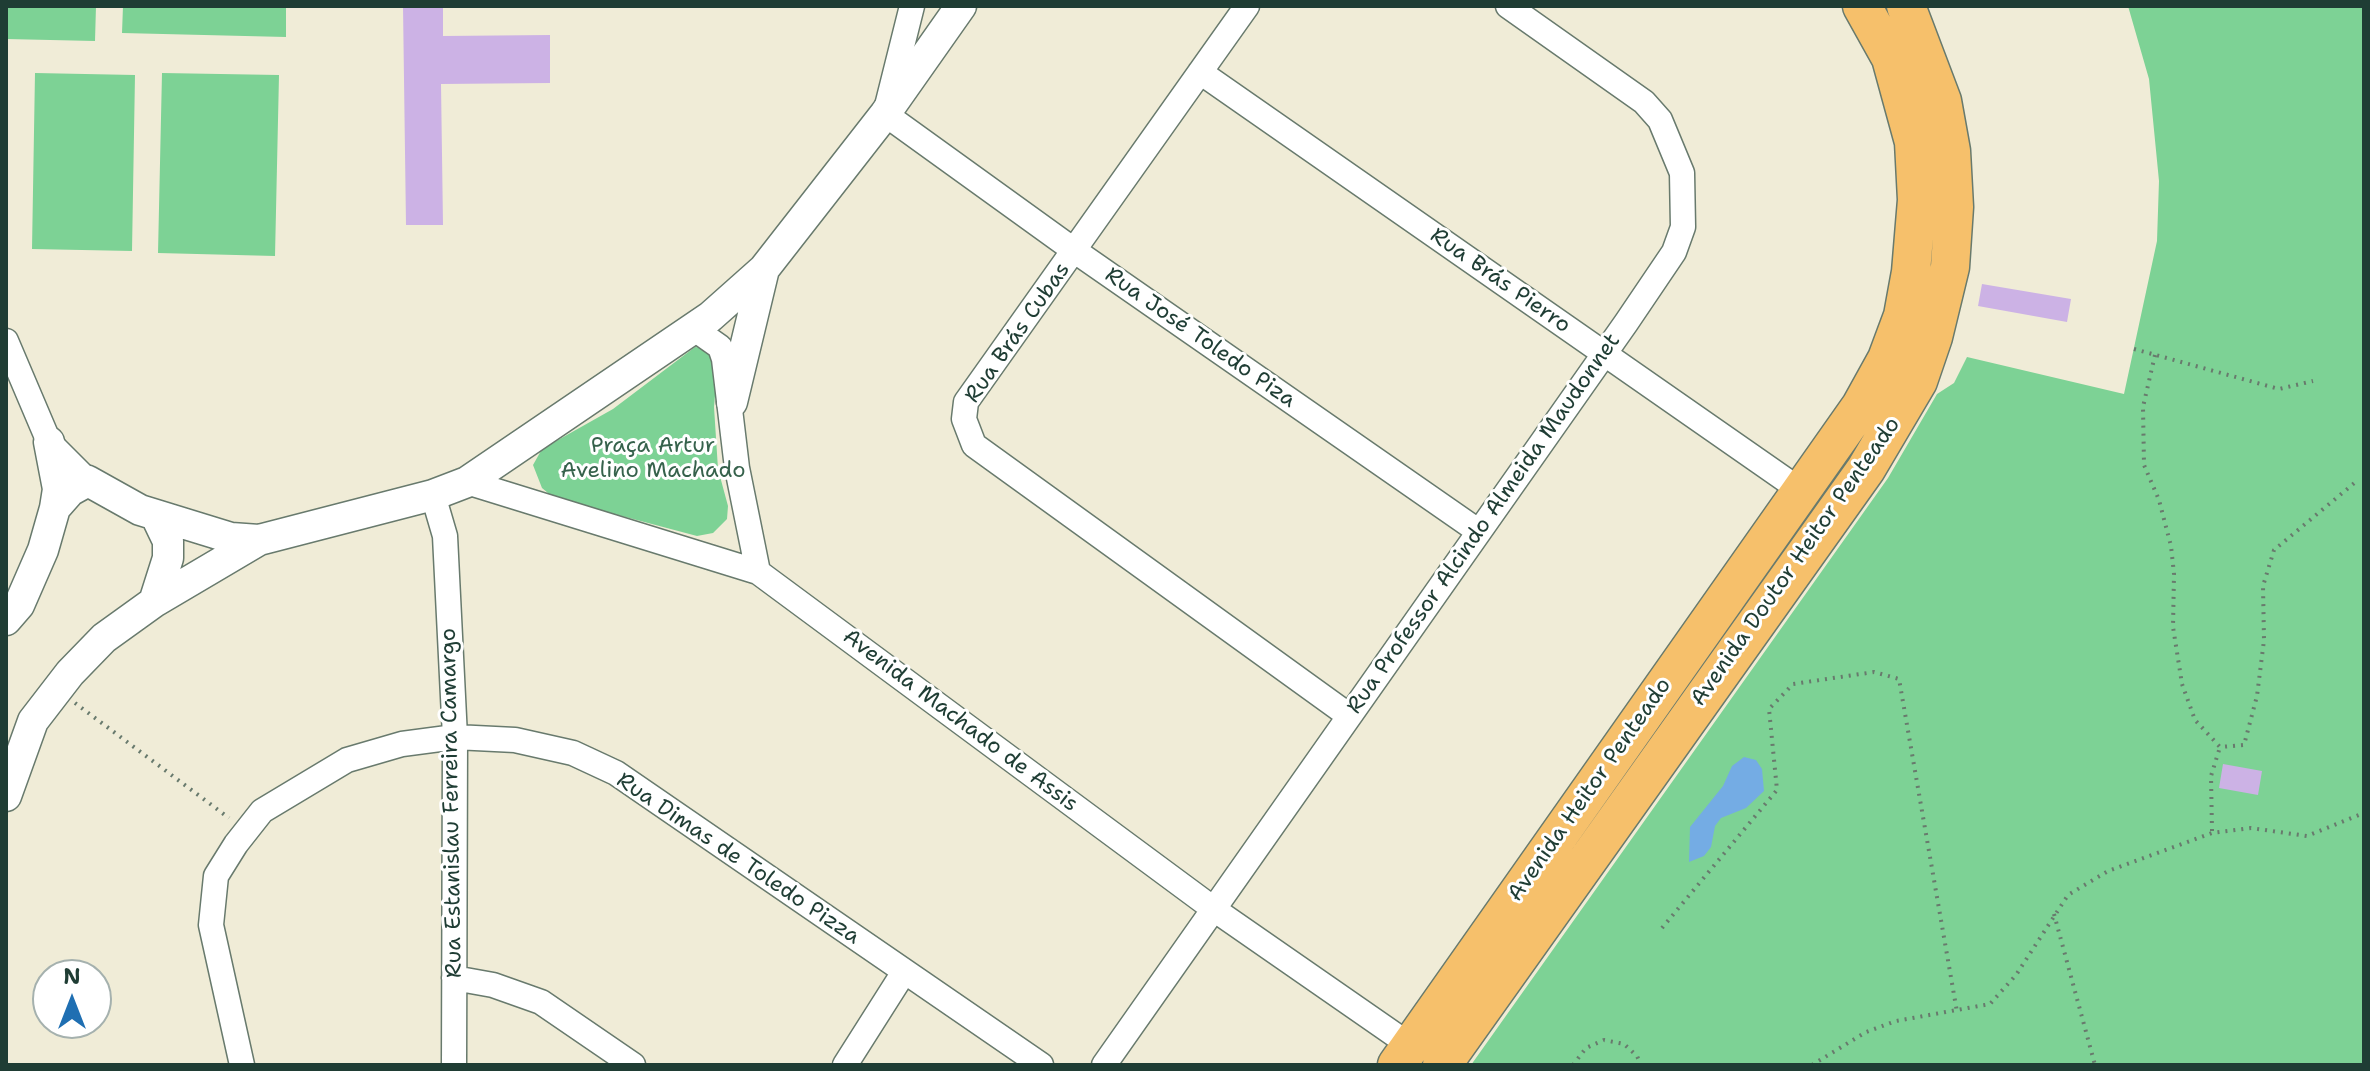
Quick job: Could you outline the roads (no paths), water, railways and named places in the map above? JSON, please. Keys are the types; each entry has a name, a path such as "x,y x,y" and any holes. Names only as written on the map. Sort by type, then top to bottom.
{"main road":[{"name":"Avenida Doutor Heitor Penteado","path":"1791,502 1861,406 1887,359 1903,316 1911,272 1917,200 1914,142 1891,58 1862,6"},
{"name":"Avenida Doutor Heitor Penteado","path":"1641,783 1866,469 1911,394 1933,337 1950,267 1954,207 1951,151 1942,101 1906,6"},
{"name":"Avenida Heitor Penteado","path":"1416,1059 1791,502"},
{"name":"Avenida Heitor Penteado","path":"1416,1059 1641,783"}],"street":[{"path":"885,114 912,6"},
{"path":"6,796 33,721 104,638 154,602 259,540 433,495 467,482 693,328 764,269 885,114 961,6"},
{"name":"Rua Brás Cubas","path":"1247,6 966,402 967,433 974,445 1348,715"},
{"name":"Rua Professor Alcindo Almeida Maudonnet","path":"1104,1065 1674,252 1683,227 1682,173 1666,131 1644,102 1508,6"},
{"name":"Rua Brás Pierro","path":"1200,72 1605,353 1791,502"},
{"name":"Rua José Toledo Piza","path":"885,114 1075,251 1478,531"},
{"path":"732,402 764,269"},
{"path":"693,328 720,347 732,402 734,446 758,572"},
{"path":"6,341 49,442 58,489 43,550 19,605 6,620"},
{"path":"49,442 88,481 156,516 231,538 259,540"},
{"path":"55,508 70,491 88,481"},
{"name":"Avenida Machado de Assis","path":"467,482 758,572 1416,1059"},
{"name":"Rua Estanislau Ferreira Camargo","path":"433,495 445,536 455,737 454,1065"},
{"path":"154,602 168,558 168,541 156,516"},
{"name":"Rua Dimas de Toledo Pizza","path":"242,1065 211,925 216,876 262,811 347,760 402,744 455,737 515,740 573,753 616,773 1041,1065"},
{"path":"845,1065 904,972"},
{"path":"454,978 493,985 541,1002 633,1065"}],"water":[{"path":"1744,757 1756,760 1762,769 1764,791 1746,808 1721,818 1715,826 1711,847 1704,856 1689,862 1690,827 1723,786 1732,766"}],"park label":[{"name":"Praça Artur Avelino Machado","path":"653,458"}]}
